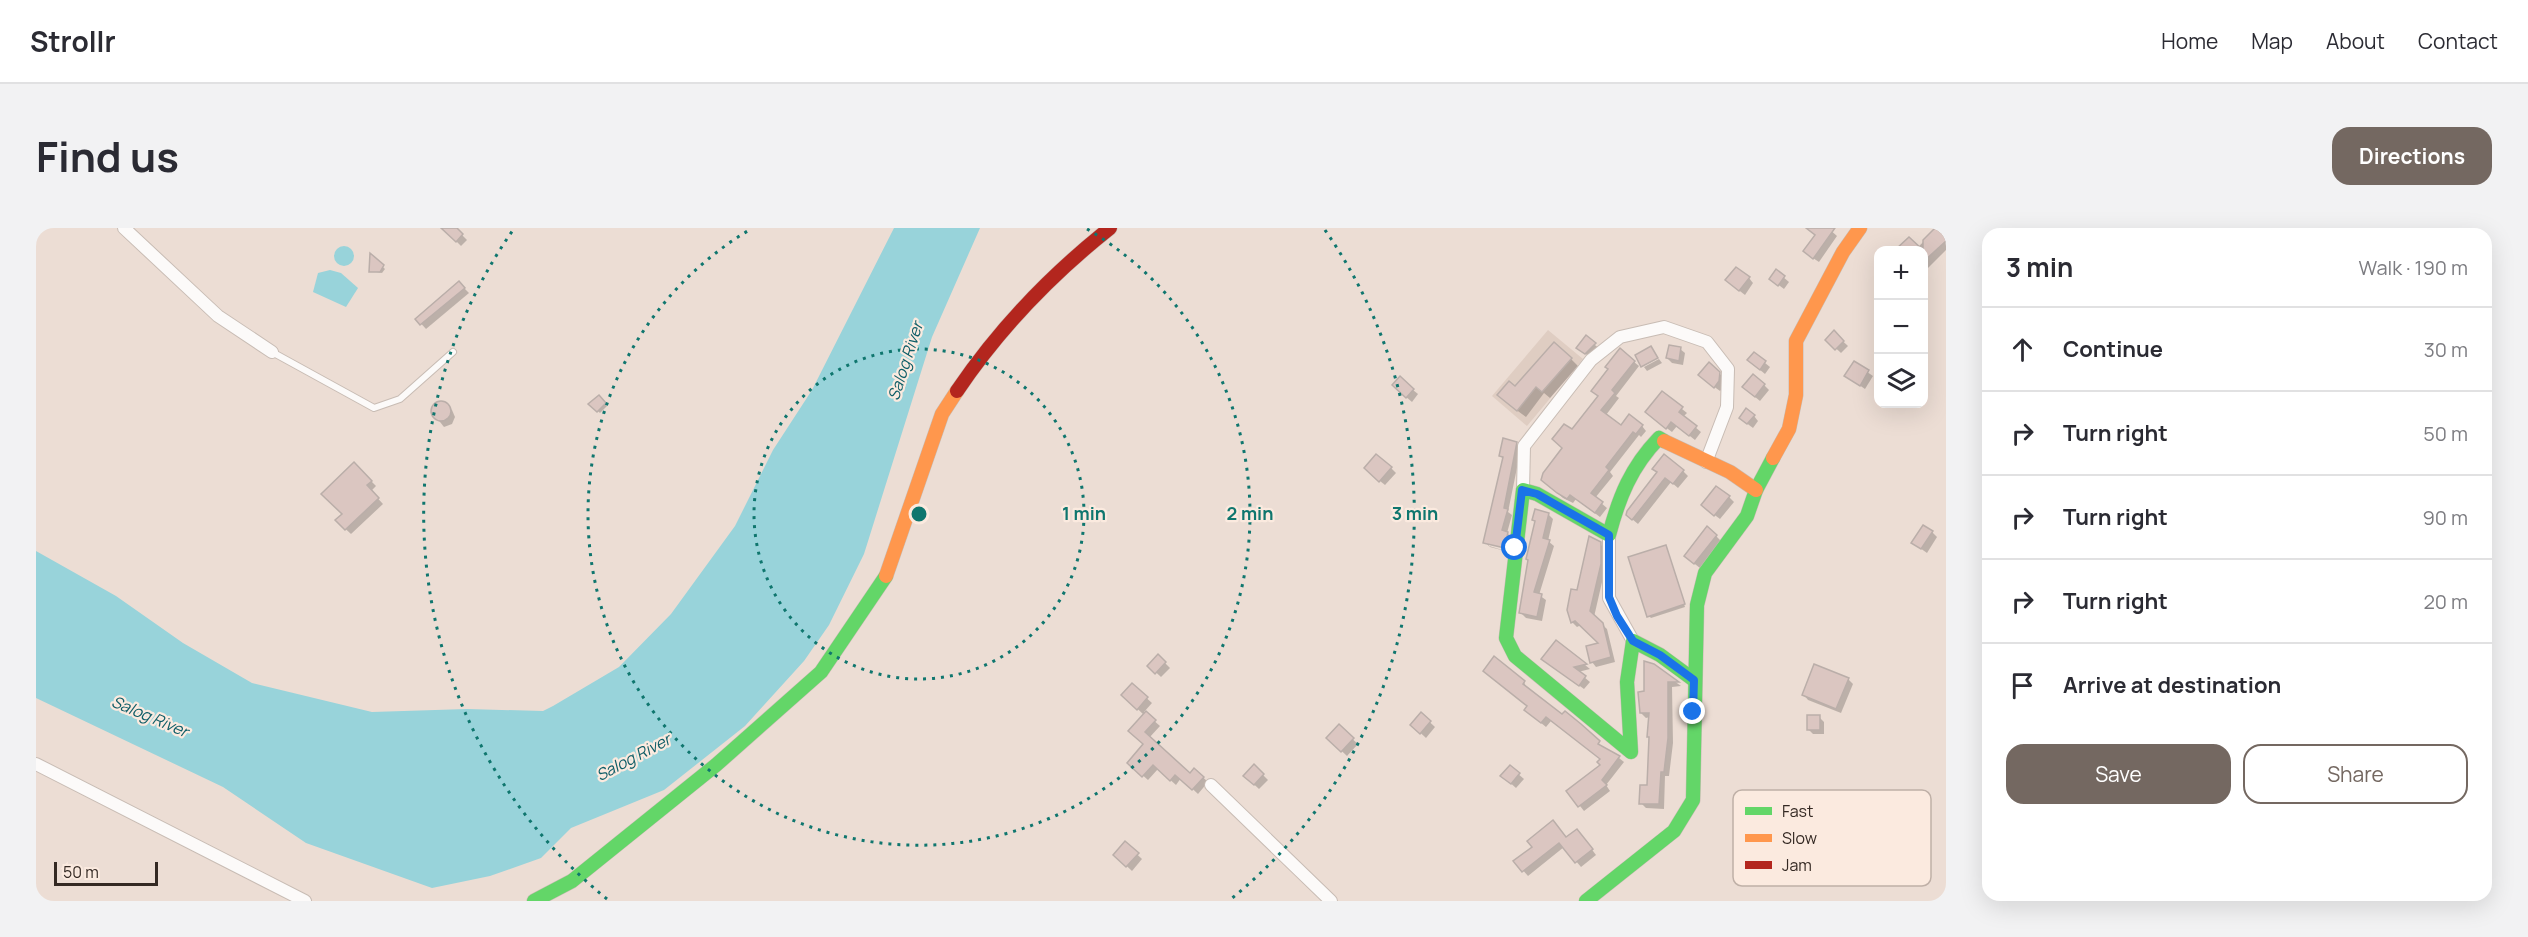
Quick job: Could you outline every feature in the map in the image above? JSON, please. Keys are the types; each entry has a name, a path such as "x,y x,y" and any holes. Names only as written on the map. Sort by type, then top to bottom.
{"street":[{"path":"124,228 218,316 272,352"},
{"path":"534,901 572,881 716,765 821,672 886,577 942,414 987,347 1076,255 1110,228"},
{"path":"1586,901 1674,831 1693,800 1697,605 1705,573 1747,516 1756,490 1789,429 1796,395 1796,341 1843,252 1860,228"},
{"path":"1633,641 1627,682 1631,752 1515,656 1506,638 1522,490 1524,446 1591,360 1620,337 1664,327 1707,342 1728,369 1727,407 1706,462"},
{"path":"1694,680 1660,655 1633,641 1609,597 1609,535 1622,489 1636,460 1659,438 1730,472 1756,490"},
{"path":"1522,490 1537,494 1609,535"},
{"path":"36,764 305,901"},
{"path":"1210,785 1331,901"}],"lane":[{"path":"272,352 374,408 400,399 453,352"}],"shaded area":[{"path":"1548,330 1583,359 1527,426 1492,396"}],"water":[{"name":"Salog River","path":"894,228 980,228 932,337 864,554 829,625 804,661 745,726 664,790 571,828 541,858 490,876 432,888 306,843 223,787 36,698 36,551 116,596 183,643 252,683 372,712 467,709 543,711 553,706 619,667 671,614 735,526 773,450 812,390"},
{"path":"344,246 351,249 354,256 351,263 344,266 337,263 334,256 337,249"},
{"path":"330,270 341,273 358,288 346,307 313,292 318,273"}],"building":[{"path":"441,228 457,228 463,234 456,242"},
{"path":"1806,228 1835,228 1813,259 1803,251 1815,235"},
{"path":"1935,228 1946,228 1946,241 1928,257 1928,246 1923,246 1923,240"},
{"path":"1909,237 1919,246 1899,246"},
{"path":"370,253 384,265 380,272 369,272"},
{"path":"1736,267 1750,277 1739,291 1725,280"},
{"path":"1776,269 1785,276 1778,286 1769,279"},
{"path":"459,281 465,288 420,325 415,319"},
{"path":"1834,330 1844,341 1835,350 1825,340"},
{"path":"1586,335 1596,343 1585,354 1576,348"},
{"path":"1554,342 1572,358 1542,392 1536,387 1517,411 1497,395 1509,381 1515,386"},
{"path":"1669,345 1681,347 1679,361 1666,358"},
{"path":"1651,346 1658,358 1641,367 1635,355"},
{"path":"1620,348 1635,361 1612,390 1615,393 1601,410 1621,425 1629,414 1643,425 1636,434 1633,432 1606,467 1609,470 1591,493 1603,502 1595,513 1570,495 1567,499 1557,493 1541,480 1543,473 1562,448 1552,439 1564,424 1572,429 1598,396 1591,391 1608,369 1605,367"},
{"path":"1754,352 1766,361 1760,370 1747,360"},
{"path":"1854,361 1869,370 1860,386 1844,376"},
{"path":"1709,362 1720,372 1719,381 1714,388 1698,375"},
{"path":"1753,374 1765,384 1755,397 1742,387"},
{"path":"1400,376 1414,389 1406,398 1392,385"},
{"path":"1662,391 1683,407 1679,412 1697,426 1689,436 1671,422 1666,429 1645,412"},
{"path":"599,395 606,403 597,412 588,404"},
{"path":"441,401 448,404 451,411 448,418 441,421 434,418 431,411 434,404"},
{"path":"1746,408 1755,415 1747,424 1739,418"},
{"path":"1503,438 1517,442 1504,508 1508,509 1502,530 1508,532 1505,548 1483,543 1503,457 1499,456"},
{"path":"1376,454 1392,467 1379,482 1364,468"},
{"path":"1664,454 1684,470 1673,484 1665,478 1632,520 1626,515 1627,511 1657,472 1652,469"},
{"path":"354,462 372,481 367,485 379,498 345,530 335,520 342,514 321,494"},
{"path":"1716,486 1730,496 1714,516 1701,505"},
{"path":"1535,509 1549,513 1543,538 1550,540 1534,592 1542,594 1537,617 1519,613 1528,560 1526,559 1535,521 1532,520"},
{"path":"1923,525 1933,531 1921,549 1911,543"},
{"path":"1707,526 1717,535 1694,564 1684,556"},
{"path":"1589,536 1601,542 1601,564 1590,611 1603,623 1611,657 1590,663 1586,646 1598,643 1575,621 1571,623 1567,610 1571,589 1577,590"},
{"path":"1666,545 1685,604 1647,617 1628,557"},
{"path":"1556,640 1587,664 1574,667 1586,676 1579,686 1541,659"},
{"path":"1158,654 1166,662 1155,674 1147,666"},
{"path":"1494,656 1525,681 1523,684 1562,714 1565,711 1581,724 1600,741 1598,744 1620,756 1602,780 1607,785 1578,807 1566,791 1600,765 1597,762 1600,759 1546,717 1541,723 1524,710 1527,706 1483,671"},
{"path":"1644,661 1654,664 1679,682 1668,682 1668,738 1664,772 1661,772 1659,804 1639,804 1640,785 1647,785 1649,737 1647,737 1649,713 1640,713 1638,692 1644,691"},
{"path":"1814,664 1849,678 1836,709 1802,695"},
{"path":"1132,683 1148,697 1137,710 1121,695"},
{"path":"1146,711 1156,720 1145,732 1190,773 1194,768 1204,777 1192,790 1175,775 1170,781 1153,765 1142,777 1127,763 1143,744 1128,731"},
{"path":"1421,712 1431,721 1420,734 1410,725"},
{"path":"1807,715 1820,715 1820,730 1807,730"},
{"path":"1339,724 1354,738 1341,752 1326,738"},
{"path":"1254,764 1264,774 1254,785 1243,776"},
{"path":"1510,765 1520,773 1511,784 1500,776"},
{"path":"1553,820 1566,837 1577,829 1593,849 1575,863 1559,843 1522,872 1513,861 1532,847 1527,841"},
{"path":"1125,841 1139,853 1126,867 1113,855"}],"traffic: fast":[{"path":"1664,441 1659,438 1634,471 1622,495 1609,535 1537,494 1523,490 1506,638 1515,656 1631,752 1627,682 1633,641 1660,655 1694,680"},
{"path":"1586,901 1674,831 1693,800 1697,605 1705,573 1747,516 1756,490 1773,458"},
{"path":"534,901 572,881 716,765 821,672 886,576"}],"traffic: slow":[{"path":"1773,458 1789,429 1796,395 1796,341 1843,252 1860,228"},
{"path":"886,576 942,414 957,391"},
{"path":"1664,441 1730,472 1756,490"}],"traffic: jam":[{"path":"957,391 990,346 1047,283 1110,228"}],"route":[{"path":"1515,548 1522,490 1537,494 1609,535 1609,597 1617,616 1633,641 1660,655 1694,680 1693,712"}]}
